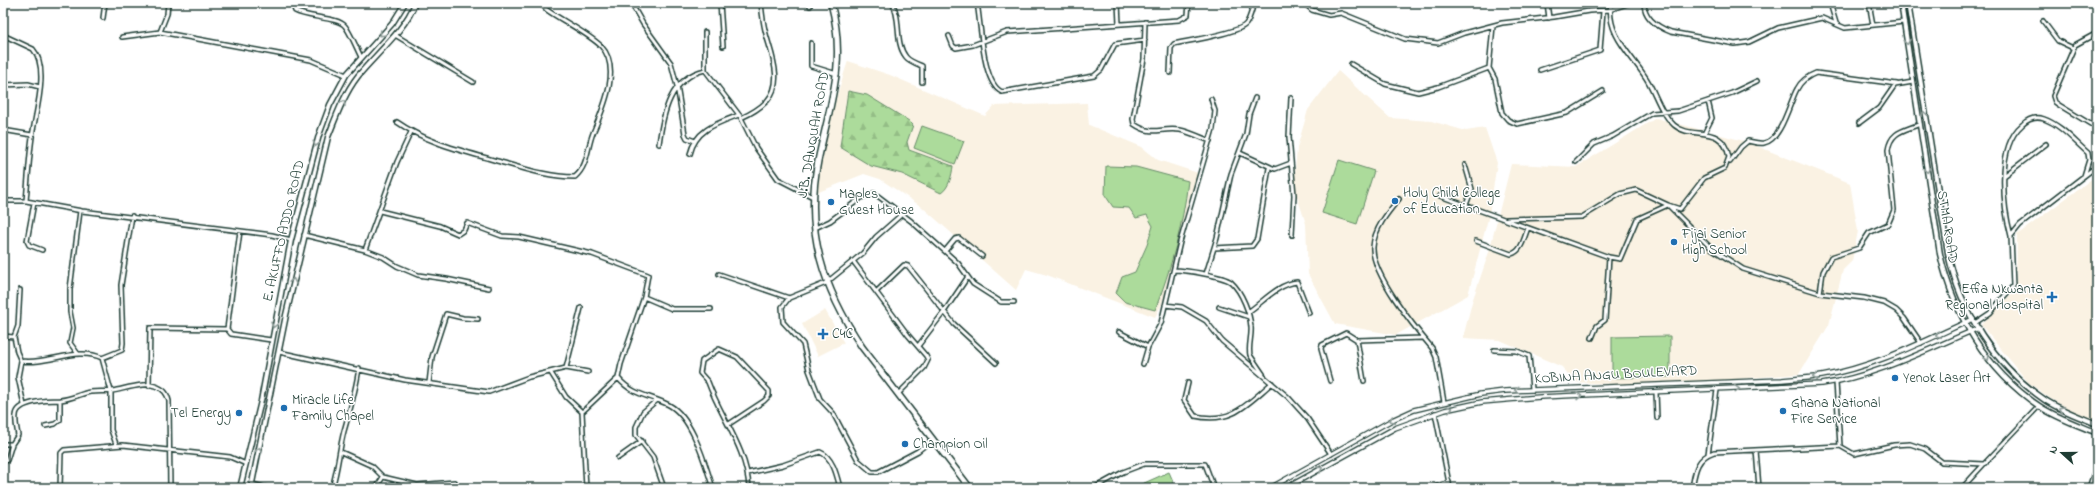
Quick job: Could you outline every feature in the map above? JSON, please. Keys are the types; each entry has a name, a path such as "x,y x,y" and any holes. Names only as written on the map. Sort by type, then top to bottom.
{"highway":[{"name":"J.B. DANQUAH ROAD","path":"831,3 838,42 837,75 818,162 813,197 817,247 826,283 848,326 970,488"}],"main road":[{"name":"E. AKUFFO ADDO ROAD","path":"240,488 261,401 271,340 291,240 319,135 330,105 346,75 392,24 405,3"},
{"name":"E. AKUFFO ADDO ROAD","path":"251,486 304,235 328,138 338,111 358,77 395,35 415,3"},
{"name":"STMA ROAD","path":"1901,3 1940,254 1946,280 1965,322 1993,366 2009,382 2039,406 2056,416 2097,433"},
{"name":"STMA ROAD","path":"1908,3 1953,276 1974,321 1999,361 2014,376 2045,400 2097,424"}],"street":[{"path":"103,18 105,3"},
{"path":"160,32 167,14 168,3"},
{"path":"292,3 295,11 302,15 340,22 345,26 361,57"},
{"path":"397,122 411,132 455,150 533,171 564,177 575,177 580,173 587,158 588,144 603,105 610,80 610,66 601,46 547,10 540,3"},
{"path":"631,3 642,24 671,63 677,86 685,134 687,138 695,141"},
{"path":"720,3 723,46"},
{"path":"741,118 767,101 771,95 775,81 774,58 765,31 761,3"},
{"path":"892,3 896,10 901,46 906,58 922,66 922,82"},
{"path":"977,3 981,42 994,86 1002,92 1094,76 1101,70 1115,44 1145,40"},
{"path":"1118,3 1119,24"},
{"path":"949,36 952,46 956,48 973,46 1007,32 1179,20 1188,15 1189,3"},
{"path":"1170,73 1171,48 1174,44 1228,32 1243,26 1249,19 1254,3"},
{"path":"1304,3 1312,10 1329,15 1341,13 1412,41 1438,42 1464,33 1505,23 1549,18 1580,12 1603,11 1630,3"},
{"path":"1547,3 1549,18"},
{"path":"1611,3 1609,10 1620,42 1648,82 1658,104 1674,124 1684,131 1705,132 1716,136 1726,147 1729,157 1725,168"},
{"path":"1644,3 1650,19 1664,29 1671,32 1728,43 1749,42 1778,28 1819,19 1836,23 1845,28 1873,25 1878,26 1904,22"},
{"path":"1830,3 1836,23"},
{"path":"1869,3 1873,25"},
{"path":"1540,70 1600,50 1603,11"},
{"path":"2043,21 2058,41 2073,48"},
{"path":"1145,22 1144,60 1133,119 1134,124 1147,132 1180,130 1210,141"},
{"path":"1493,26 1488,68 1495,79 1502,113 1508,120 1517,124 1566,113 1603,91"},
{"path":"122,37 160,32 311,60 346,75"},
{"path":"705,32 705,70 741,118 756,148 778,179 813,197"},
{"path":"2097,33 2078,43 2073,48 2053,96 2054,100 2068,111 2097,128"},
{"path":"3,35 36,52 39,62 39,105 32,135 26,201"},
{"path":"395,35 473,82"},
{"path":"811,43 811,66 837,75"},
{"path":"1351,64 1385,84 1418,92 1438,87 1488,68"},
{"path":"658,144 663,117 677,86 693,73 705,70"},
{"path":"1505,219 1582,217 1620,194 1631,191 1641,192 1680,209 1704,178 1725,168 1741,147 1748,141 1764,143 1769,141 1786,119 1797,88 1807,77 1816,73 1897,84 1913,82"},
{"path":"1576,162 1594,144 1613,136 1652,113 1678,111 1732,93 1756,81"},
{"path":"3,85 28,84 40,88"},
{"path":"1859,123 1879,108 1897,84"},
{"path":"1206,274 1214,248 1231,174 1246,134 1249,114 1255,98"},
{"path":"1291,98 1289,137 1294,195 1292,235"},
{"path":"1143,364 1148,347 1161,323 1174,270 1210,141 1215,111 1211,99"},
{"path":"1705,132 1712,118 1708,101"},
{"path":"690,154 695,141 712,125 739,115"},
{"path":"1974,321 1990,313 2013,286 2011,236 2004,176 2006,150 2013,134 2027,120 2037,117 2052,122 2088,153 2089,160 2084,176"},
{"path":"1820,293 1823,272 1831,257 1859,248 1869,233 1886,226 1891,219 1894,210 1888,150 1890,142 1898,133 1920,124"},
{"path":"3,130 32,135"},
{"path":"365,250 397,162 411,132"},
{"path":"2004,176 2046,144"},
{"path":"1240,153 1269,168 1275,169 1292,163"},
{"path":"1465,165 1472,189 1466,205"},
{"path":"2011,236 2020,225 2097,166"},
{"path":"1214,248 1252,246 1257,240 1269,168"},
{"path":"815,228 830,222 870,193 880,196 901,215 911,221 958,264 967,278 992,298 1001,302 1014,302"},
{"path":"1440,196 1617,259 1622,258 1637,219 1668,205"},
{"path":"1399,199 1379,227 1373,247 1376,261 1384,282 1436,357 1444,402"},
{"path":"3,201 34,202 80,211 132,216 272,235 291,240"},
{"path":"34,202 27,241 29,245 42,250"},
{"path":"1668,205 1711,248 1736,265 1759,274 1820,293 1864,298 1884,303 1896,310 1904,318 1925,350"},
{"path":"78,354 70,343 73,328 70,306 80,211"},
{"path":"380,211 440,226 458,234 464,230 468,223 502,236 520,236 592,254 648,275 644,297 623,357 618,378 582,412"},
{"path":"901,215 853,262 826,283 789,298 782,308 783,322 803,344 820,399 833,413 858,460 872,472 878,472 918,451 933,439"},
{"path":"21,361 41,361 78,354 95,355 102,358 122,350 124,343 121,285 132,216"},
{"path":"1476,241 1511,254 1514,253 1522,244 1528,228"},
{"path":"240,231 227,329 231,334 271,340"},
{"path":"304,235 365,250 383,257 397,266 418,275 489,288"},
{"path":"945,252 955,239 959,238 982,256"},
{"path":"1592,338 1597,326 1605,320 1609,257"},
{"path":"853,262 908,335 926,356 927,364 898,394"},
{"path":"876,292 904,265 908,266 944,312 965,335 996,363"},
{"path":"1174,270 1206,274 1230,281 1237,290 1248,312 1252,335 1250,355 1264,377"},
{"path":"719,274 789,298"},
{"path":"918,346 944,312 967,278"},
{"path":"1248,312 1277,290 1297,282 1309,313"},
{"path":"20,290 18,326 14,337 17,352 21,361 18,377 24,405"},
{"path":"644,297 672,310 711,309"},
{"path":"1165,305 1182,307 1196,314 1206,322 1222,341 1272,383 1307,418 1335,461"},
{"path":"1219,307 1249,317"},
{"path":"566,368 581,308"},
{"path":"429,382 432,357 446,314 478,319"},
{"name":"KOBINA ANGU BOULEVARD","path":"1270,488 1392,420 1414,410 1444,402 1481,394 1532,390 1782,380 1821,376 1853,369 1921,343 1965,322 1974,321"},
{"path":"149,386 150,328 227,329"},
{"name":"KOBINA ANGU BOULEVARD","path":"1286,488 1395,428 1435,413 1482,402 1505,399 1782,387 1836,382 1890,366 1979,328"},
{"path":"1119,332 1148,347"},
{"path":"1330,381 1321,349 1322,345 1346,333 1357,340 1423,338"},
{"path":"3,336 14,337"},
{"path":"1357,340 1364,381"},
{"path":"729,424 764,402 769,396 769,390 738,357 719,349 702,361 700,374 708,382 714,398 729,424 748,473 749,488"},
{"path":"1494,350 1517,351 1529,356 1532,390"},
{"path":"279,352 359,368 405,380 429,382 489,392 529,378 566,368 588,372"},
{"path":"102,358 111,391 111,430 116,444"},
{"path":"332,488 341,452 344,432 353,406 359,368"},
{"path":"551,373 566,397 582,412 586,488"},
{"path":"618,378 626,388 670,406 683,418 705,459 713,488"},
{"path":"1836,382 1840,446"},
{"path":"1188,383 1184,394 1186,404 1195,416 1206,418 1240,412 1272,383"},
{"path":"3,463 7,460 12,444 18,435 15,415 24,405 78,397 89,393 111,391 133,386 149,386 161,388 168,395 170,488"},
{"path":"1708,454 1717,390"},
{"path":"1656,392 1657,418"},
{"path":"45,426 56,424 60,420 60,400"},
{"path":"656,401 643,412 636,427 636,435 653,457 664,488"},
{"path":"1962,488 2039,406"},
{"path":"1435,413 1450,488"},
{"path":"618,458 642,441"},
{"path":"3,444 12,444"},
{"path":"60,488 61,453 64,450 116,444 230,457 246,464"},
{"path":"1692,488 1697,465 1703,457 1708,454 1756,450 1840,446 1854,454 1894,445 1910,444 1925,450 1942,462 1984,464"},
{"path":"2089,488 2094,473 2097,447"},
{"path":"1756,450 1759,488"},
{"path":"341,452 372,466 383,478 417,485 455,482"},
{"path":"748,473 783,465 820,452 824,453 829,459 836,473 840,488"},
{"path":"1094,488 1123,472 1144,464 1205,464 1214,488"},
{"path":"376,488 383,478"},
{"path":"1432,488 1449,482"},
{"path":"251,486 267,488"}],"shaded area":[{"path":"848,61 890,75 985,116 994,106 1087,103 1089,125 1142,147 1158,160 1198,173 1162,304 1155,317 1047,275 1026,269 1016,290 922,207 880,179 864,174 816,193 822,154 837,95"},
{"name":"Holy Child College of Education","path":"1338,71 1390,118 1431,121 1466,131 1485,128 1497,163 1489,215 1468,295 1396,335 1335,324 1308,274 1306,224 1294,187 1297,148 1308,110"},
{"name":"Fijai Senior High School","path":"1656,118 1744,141 1850,183 1858,231 1852,261 1843,270 1829,325 1799,374 1711,381 1613,384 1573,382 1562,367 1500,340 1463,338 1472,302 1489,252 1511,164 1576,167"},
{"name":"Effia Nkwanta Regional Hospital","path":"2097,175 2097,419 2080,415 2051,399 2028,382 1981,325 2016,289 2017,235"},
{"name":"C4C","path":"825,310 844,343 818,356 802,324"}],"green space":[{"path":"848,91 867,95 909,121 913,125 907,142 909,150 953,166 950,181 944,191 941,193 902,174 871,166 840,147"},
{"path":"922,126 964,141 955,164 914,148"},
{"path":"1339,160 1374,171 1357,224 1322,213"},
{"path":"1106,166 1136,167 1188,181 1176,247 1155,310 1125,302 1116,293 1122,277 1135,272 1147,245 1153,226 1147,215 1136,218 1129,208 1113,207 1105,195"},
{"path":"1670,336 1670,377 1612,378 1612,337"},
{"path":"1169,472 1176,488 1133,488"}],"place":[{"name":"Holy Child College of Education","path":"1395,201"},
{"name":"Maples Guest House","path":"831,202"},
{"name":"Fijai Senior High School","path":"1674,242"},
{"name":"Effia Nkwanta Regional Hospital","path":"2052,297"},
{"name":"C4C","path":"823,334"},
{"name":"Yenok Laser Art","path":"1895,378"},
{"name":"Miracle Life Family Chapel","path":"284,408"},
{"name":"Ghana National Fire Service","path":"1783,411"},
{"name":"Tel Energy","path":"239,413"},
{"name":"Champion Oil","path":"905,444"}]}
